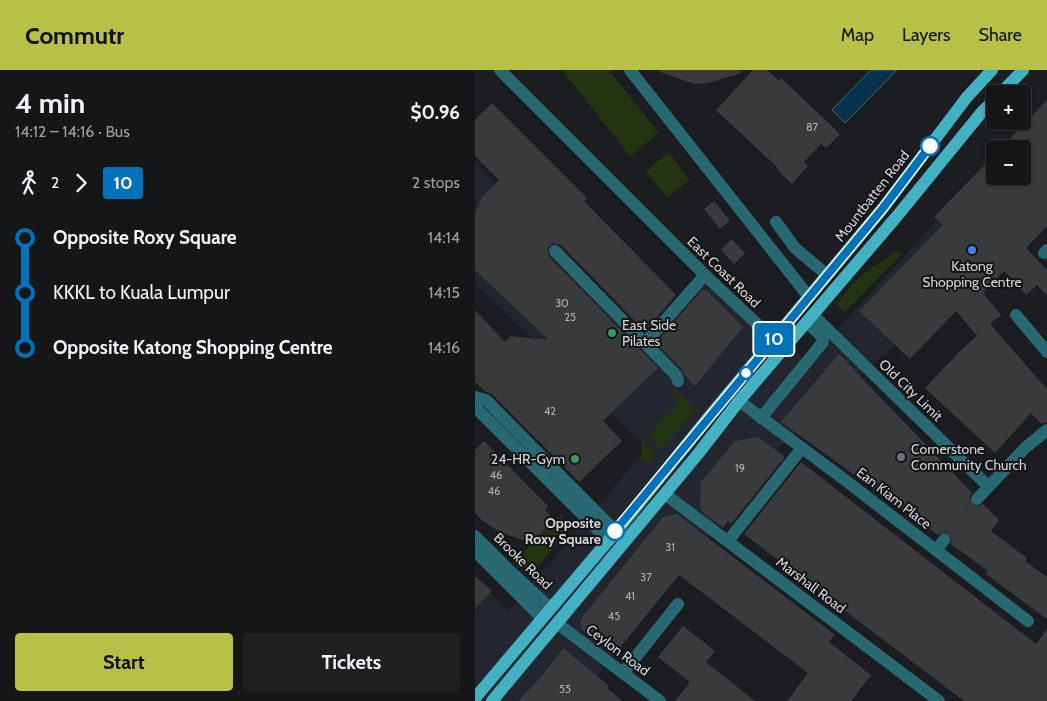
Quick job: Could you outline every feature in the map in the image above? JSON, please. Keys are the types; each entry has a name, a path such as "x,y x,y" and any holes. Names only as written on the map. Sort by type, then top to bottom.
{"main road":[{"name":"Mountbatten Road","path":"774,340 883,208 967,97 992,70"},
{"path":"1009,85 1023,70"},
{"path":"492,701 698,454 739,401 986,110"},
{"path":"475,698 774,340"}],"street":[{"name":"East Coast Road","path":"500,70 705,275 774,340"},
{"path":"630,70 809,297"},
{"path":"776,222 795,248 827,275"},
{"path":"555,251 676,375 678,381"},
{"path":"645,343 705,275"},
{"path":"1016,315 1047,352"},
{"path":"761,418 823,342 823,338 810,318"},
{"name":"Old City Limit","path":"810,318 988,486"},
{"path":"475,397 486,400 554,478"},
{"name":"Ean Kiam Place","path":"739,401 802,448 940,545 1028,621"},
{"path":"475,402 478,410 554,478 612,535"},
{"path":"977,499 1025,448 1047,430"},
{"path":"728,541 802,448"},
{"name":"Marshall Road","path":"665,494 939,701"},
{"name":"Brooke Road","path":"475,536 511,572 546,613"},
{"name":"Brooke Road","path":"475,551 546,613"},
{"path":"623,673 678,604"},
{"name":"Ceylon Road","path":"558,624 660,701"}],"shaded area":[{"path":"1047,99 1047,213 785,441 577,701 475,701 475,578 509,611 647,448 475,284 475,162 651,345 709,274 808,362 986,166 986,185 1031,185 1031,140 1010,140 1019,130 1031,130 1031,117"}],"green space":[{"path":"562,70 609,70 659,133 630,156"},
{"path":"669,152 689,180 667,198 646,171"},
{"path":"898,250 901,255 845,312 836,304 858,278"},
{"path":"670,391 677,392 696,409 662,449 648,436 679,402"},
{"path":"642,441 657,455 649,464 641,458"},
{"path":"562,514 564,535 537,568 519,568 513,562"}],"water":[{"path":"871,70 897,70 845,123 832,110"}],"building":[{"path":"660,70 740,70 741,73 708,83 694,84 660,72"},
{"path":"753,70 767,70 779,81 781,78 840,134 826,148 821,144 804,162 808,166 792,184 778,168 716,110"},
{"name":"Katong Shopping Centre","path":"1047,100 1047,226 1026,248 1047,270 1047,296 1037,285 1026,295 1004,271 983,293 1001,315 990,324 1047,389 1047,422 1041,424 1031,413 995,453 925,388 977,336 956,311 910,359 859,311 943,225 934,217 986,163 986,185 1031,185 1031,140 1009,140 1018,130 1031,130 1031,117"},
{"path":"492,103 587,198 584,201 676,295 645,331 561,245 553,243 547,248 549,257 658,368 603,421 622,441 579,482 492,394 485,391 475,382 475,310 505,342 511,336 549,340 475,270 475,214 482,197 499,180 475,156 475,120"},
{"path":"714,201 730,221 720,229 704,209"},
{"path":"731,239 745,253 734,264 721,250"},
{"path":"702,290 706,290 743,327 695,386 685,376 682,369 656,343"},
{"path":"839,354 972,493 969,498 971,505 976,507 983,504 999,520 991,531 1027,558 1025,561 1047,577 1047,619 986,574 988,571 951,544 952,538 949,533 942,532 938,535 781,422"},
{"path":"758,437 785,457 731,524 728,521 723,528 701,511 700,483 735,441"},
{"path":"484,441 548,506 545,510 550,515 546,519 551,523 531,543 499,532 475,513 475,450"},
{"path":"801,462 1036,644 1047,629 1047,701 964,701 744,534"},
{"path":"677,514 835,635 829,642 871,675 851,701 787,701 808,673 679,575 614,655 582,630 580,620 663,517"},
{"path":"475,576 492,591 475,609"},
{"path":"683,626 715,651 706,662 755,701 675,701 690,682 658,657"},
{"path":"563,648 609,686 607,688 622,701 518,701 541,677"}],"tunnel":[{"path":"944,540 977,499"}],"bus line":[{"name":"10","path":"615,531 883,208 930,146"}],"place":[{"name":"Katong Shopping Centre","path":"972,250"},
{"name":"East Side Pilates","path":"612,333"},
{"name":"Cornerstone Community Church","path":"901,457"},
{"name":"24-HR-Gym","path":"575,459"},
{"name":"Opposite Roxy Square","path":"615,531"}]}
